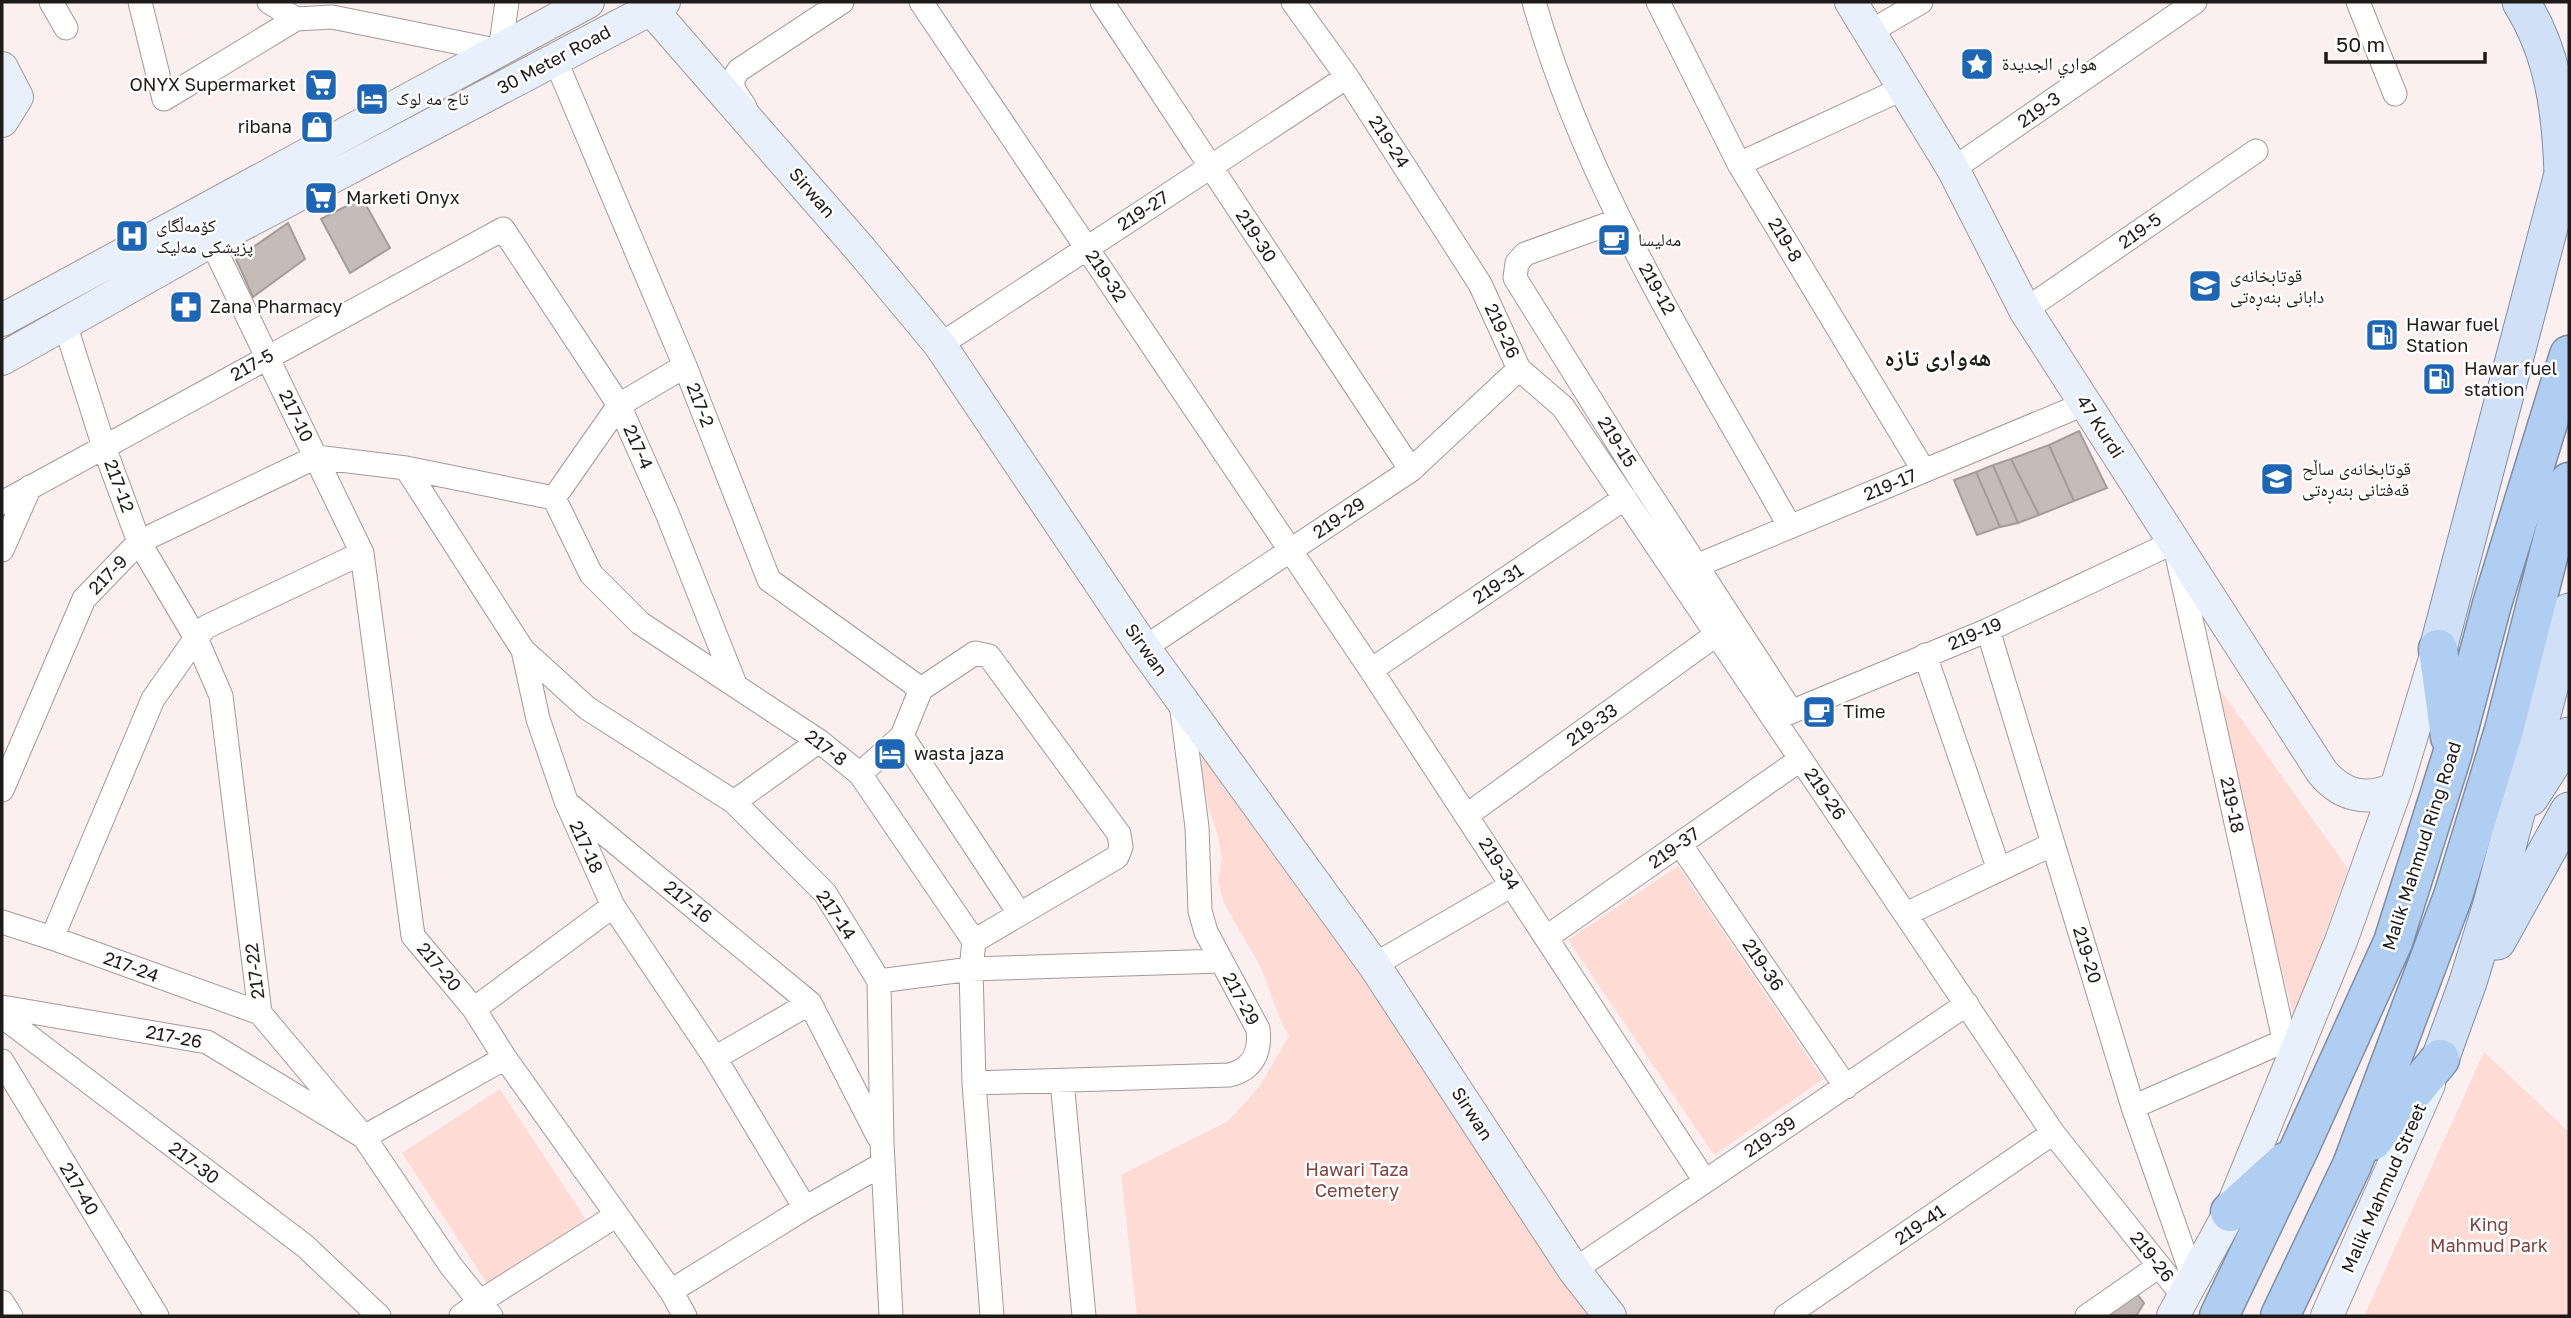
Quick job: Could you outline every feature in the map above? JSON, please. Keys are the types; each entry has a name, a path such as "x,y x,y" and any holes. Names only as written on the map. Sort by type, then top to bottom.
{"highway":[{"name":"Malik Mahmud Ring Road","path":"2219,1316 2300,1149 2393,942 2452,755 2493,604 2569,355"},
{"path":"2280,1316 2352,1164 2453,896 2504,730 2555,527 2569,482"},
{"path":"2438,649 2452,755"},
{"path":"2352,1164 2440,1059"},
{"path":"2230,1212 2300,1149"}],"main road":[{"name":"30 Meter Road","path":"3,314 588,2"},
{"name":"47 Kurdi","path":"1851,2 1953,169 2025,310 2330,781 2339,789 2361,796 2373,796 2396,788"},
{"path":"2183,1297 2230,1212 2287,1054 2341,941 2396,788 2438,649 2566,165 2561,118 2550,62 2521,2"},
{"name":"30 Meter Road","path":"2,359 211,241 657,5"},
{"name":"Sirwan","path":"657,5 768,142 940,345 1144,648 1374,965 1574,1270 1610,1316"},
{"path":"2,68 17,97 2,121"},
{"path":"2440,1059 2472,969 2569,612"},
{"path":"2513,825 2569,736"},
{"path":"2440,1059 2491,953 2569,811"},
{"name":"Malik Mahmud Street","path":"2326,1316 2440,1059"}],"street":[{"path":"51,2 66,28"},
{"path":"140,2 164,99 296,19 333,9 500,51 507,2"},
{"path":"269,2 296,19"},
{"path":"768,142 734,90 732,80 739,70 842,2"},
{"name":"219-32","path":"921,2 1291,550"},
{"name":"219-30","path":"1102,2 1411,470"},
{"name":"219-24","path":"1293,2 1347,77 1480,284"},
{"name":"219-12","path":"1534,2 1566,93 1619,220 1790,527"},
{"name":"219-8","path":"1658,2 1739,164 1924,471"},
{"path":"1868,33 1921,2"},
{"name":"219-3","path":"1953,169 2195,2"},
{"path":"2358,2 2395,94"},
{"name":"217-2","path":"555,59 685,366 769,580 921,689"},
{"name":"219-27","path":"940,345 1347,77"},
{"path":"1739,164 1904,88"},
{"name":"219-5","path":"2025,310 2256,151"},
{"name":"219-15","path":"1619,220 1525,254 1517,263 1515,278 1696,566 1782,715"},
{"name":"217-5","path":"2,503 503,229"},
{"name":"217-4","path":"503,229 619,405 667,513 735,684"},
{"name":"217-10","path":"211,241 362,553"},
{"name":"219-26","path":"1480,284 1519,369 1563,407 1717,635 1782,715 1801,760 2053,1133 2183,1297"},
{"name":"217-12","path":"65,324 104,447 139,542 195,638"},
{"path":"316,457 406,468 554,498 619,405 685,366"},
{"name":"219-29","path":"1144,648 1411,470 1519,369"},
{"name":"219-17","path":"1696,566 2084,404"},
{"name":"217-9","path":"2,790 84,599 139,542 316,457"},
{"name":"217-18","path":"406,468 523,650 538,719 566,802 613,906 715,1058 805,1208"},
{"path":"2,550 30,487"},
{"name":"217-8","path":"554,498 591,574 640,622 819,741 860,774 974,941"},
{"name":"219-31","path":"1371,670 1625,498"},
{"name":"219-19","path":"1782,715 1989,630 2174,542"},
{"name":"219-18","path":"2174,542 2287,1054"},
{"name":"219-34","path":"1291,550 1468,815 1705,1181"},
{"path":"52,938 153,699 195,638 206,627 362,553"},
{"name":"217-20","path":"362,553 414,936 474,1009 505,1058 671,1291 685,1316"},
{"name":"219-20","path":"1989,630 2133,1107 2183,1297"},
{"name":"219-33","path":"1468,815 1717,635"},
{"name":"217-22","path":"195,638 221,696 260,1013 364,1137 451,1266 486,1309"},
{"name":"217-14","path":"523,650 587,708 734,802 825,894 878,981 891,1316"},
{"path":"860,774 902,736 921,689 964,658 975,653 989,656 1119,834 1121,847 1117,857 974,941 971,969 974,1083 992,1316"},
{"path":"1925,655 1999,870"},
{"name":"217-29","path":"974,1083 1229,1075 1243,1072 1254,1058 1259,1043 1258,1030 1206,932 1200,911 1197,827 1181,699"},
{"path":"902,736 1019,913"},
{"path":"734,802 819,741"},
{"name":"219-37","path":"1547,937 1801,760"},
{"name":"217-16","path":"566,802 810,1003"},
{"name":"219-36","path":"1680,844 1846,1087"},
{"path":"1906,914 2053,844"},
{"path":"1374,965 1513,885"},
{"path":"474,1009 613,906"},
{"name":"217-24","path":"2,922 260,1013"},
{"path":"878,981 971,969 1221,961"},
{"path":"671,1291 805,1208 883,1153 810,1003 715,1058"},
{"name":"219-39","path":"1574,1270 1967,1004"},
{"name":"217-26","path":"2,1007 207,1042 364,1137"},
{"name":"217-30","path":"2,1016 304,1246 379,1316"},
{"path":"2133,1107 2287,1054"},
{"path":"364,1137 505,1058"},
{"name":"217-40","path":"2,1061 157,1316"},
{"path":"1062,1081 1084,1316"},
{"name":"219-41","path":"1786,1316 2053,1133"},
{"path":"461,1316 486,1309 617,1215"},
{"path":"2087,1316 2159,1266"},
{"path":"2,1302 11,1316"}],"green space":[{"path":"2207,671 2348,869 2294,1019"},
{"name":"Hawari Taza Cemetery","path":"1212,747 1597,1316 1137,1316 1121,1175 1228,1121 1259,1087 1289,1036 1260,966 1224,903 1218,882 1222,857 1208,807 1200,761"},
{"path":"1678,866 1823,1079 1714,1155 1568,940"},
{"name":"King Mahmud Park","path":"2484,1052 2569,1132 2569,1316 2364,1316"},
{"path":"500,1089 586,1220 488,1285 402,1153"}],"building":[{"path":"362,198 390,248 350,273 321,219"},
{"path":"288,223 305,259 253,297 236,259"},
{"path":"2079,431 2107,488 2074,501 2049,445"},
{"path":"2049,445 2074,501 2039,515 2011,459"},
{"path":"2011,459 2039,515 2018,523 1993,465"},
{"path":"1993,465 2018,523 2000,527 1976,472"},
{"path":"1976,472 2000,527 1977,535 1954,480"},
{"path":"2134,1290 2144,1303 2136,1316 2095,1316"}],"place":[{"name":"هواري الجديدة","path":"1977,64"},
{"name":"ONYX Supermarket","path":"321,85"},
{"name":"تاج مه لوک","path":"372,99"},
{"name":"ribana","path":"317,127"},
{"name":"Marketi Onyx","path":"321,198"},
{"name":"کۆمەڵگای پزیشکی مەلیک","path":"132,236"},
{"name":"مەلیسا","path":"1614,240"},
{"name":"قوتابخانەی دابانی بنەڕەتی","path":"2205,286"},
{"name":"Zana Pharmacy","path":"186,307"},
{"name":"Hawar fuel Station","path":"2382,335"},
{"name":"Hawar fuel station","path":"2439,379"},
{"name":"قوتابخانەی ساڵح قەفتانی بنەڕەتی","path":"2277,479"},
{"name":"Time","path":"1819,712"},
{"name":"wasta jaza","path":"890,754"}],"district":[{"name":"هەواری تازە","path":"1938,358"}]}
